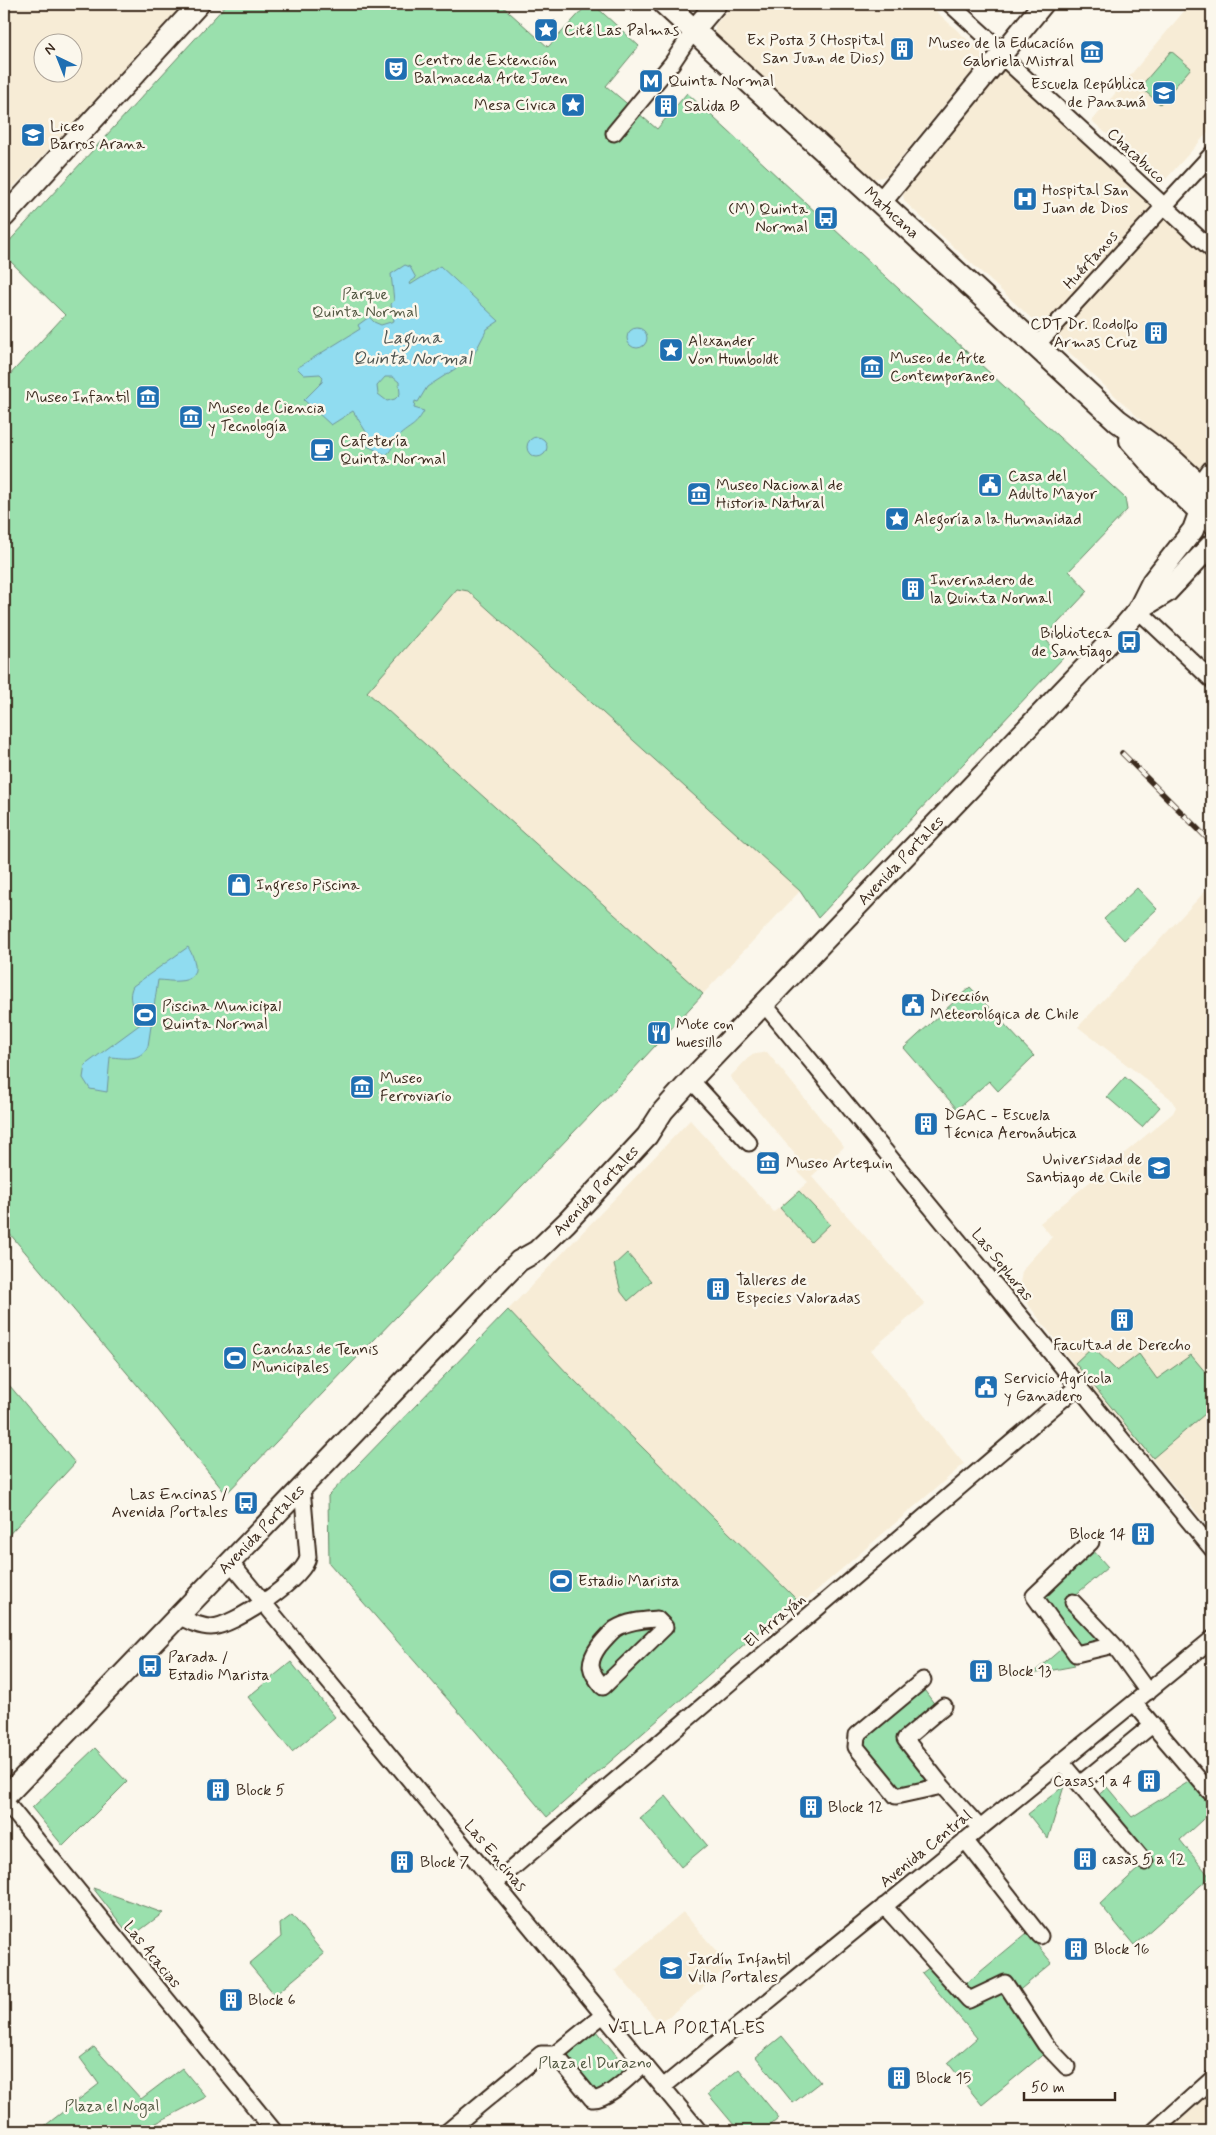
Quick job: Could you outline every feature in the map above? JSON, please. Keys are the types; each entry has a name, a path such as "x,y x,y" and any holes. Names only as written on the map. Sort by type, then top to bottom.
{"main road":[{"path":"4,217 199,4"},
{"name":"Matucana","path":"665,4 1118,421 1149,462 1208,498"},
{"path":"694,30 716,4"},
{"path":"880,202 1043,4"},
{"name":"Avenida Portales","path":"1138,610 1152,582 1193,530 1208,498"},
{"name":"Avenida Portales","path":"4,1799 519,1261 537,1250 567,1222 648,1136 662,1111 1138,610 1167,592 1212,544"}],"street":[{"name":"Chacabuco","path":"950,4 1008,62 1212,250"},
{"path":"614,133 672,63 694,30"},
{"name":"Huérfanos","path":"1036,346 1212,154"},
{"path":"1138,610 1212,680"},
{"name":"Las Sophoras","path":"764,1004 1212,1549"},
{"path":"691,1080 749,1143"},
{"name":"El Arrayán","path":"495,1883 1078,1386"},
{"path":"178,1616 200,1626 212,1627 223,1624 263,1603 305,1567 308,1562 302,1488"},
{"path":"1092,1542 1034,1596 1076,1654 1114,1645"},
{"name":"Las Encinas","path":"230,1562 699,2131"},
{"path":"1073,1602 1114,1645 1148,1692"},
{"path":"657,1619 665,1627 602,1687 591,1669 591,1658 604,1640 616,1629 643,1620 657,1619"},
{"name":"Avenida Central","path":"663,2087 1212,1639"},
{"path":"923,1680 857,1735 856,1747 896,1796 942,1786"},
{"path":"1134,1703 1209,1791"},
{"path":"944,1706 905,1739 942,1786 980,1828"},
{"path":"1080,1784 1152,1725"},
{"path":"1061,1762 1145,1862"},
{"name":"Las Acacias","path":"4,1799 274,2131"},
{"path":"965,1840 1040,1936"},
{"path":"884,1906 969,2000 1005,1983 1045,2044 1067,2067"},
{"path":"448,2131 541,2054 555,2054 603,2015"},
{"path":"555,2054 592,2098 595,2099 605,2096 644,2064"},
{"path":"1154,2131 1212,2079"}],"shaded area":[{"name":"Liceo Barros Arana","path":"4,4 186,4 4,197"},
{"path":"733,4 928,4 981,52 982,59 886,176 874,179 715,35 715,25"},
{"name":"Escuela República de Panamá","path":"1190,4 1199,4 1212,16 1212,128 1166,179 1160,181 1092,121"},
{"name":"Hospital San Juan de Dios","path":"1003,70 1009,71 1154,207 1043,329 905,202 903,196 904,191"},
{"name":"Hospital San Juan de Dios","path":"1167,213 1212,255 1212,466 1196,472 1055,339"},
{"path":"457,589 468,591 800,891 703,994 367,692"},
{"name":"Universidad de Santiago de Chile","path":"1212,884 1212,1531 1085,1379 1021,1295 1020,1283 1022,1272 1027,1264 1052,1237 1040,1223 1173,1113 1176,1107 1170,1098 1078,1027"},
{"path":"767,1052 844,1147 812,1176 925,1304 871,1350 964,1464 801,1604 569,1375 508,1310 690,1120 774,1212 808,1182 799,1173 794,1153 730,1077 751,1055"},
{"name":"Jardín Infantil Villa Portales","path":"683,1912 729,1966 660,2024 614,1970"},
{"path":"1212,2091 1212,2131 1168,2131"}],"green space":[{"name":"Parque Quinta Normal","path":"227,4 500,4 548,47 588,4 593,4 639,46 606,86 657,129 687,93 1125,498 1127,510 1069,571 1088,591 1044,638 1063,658 818,918 800,891 468,591 457,589 367,692 703,994 619,1085 226,1494 154,1405 4,1227 4,381 65,315 4,255 4,247"},
{"path":"1171,51 1191,68 1160,104 1140,87"},
{"path":"1137,888 1157,909 1124,940 1104,919"},
{"path":"970,987 1034,1056 998,1091 989,1081 957,1109 904,1048"},
{"path":"1125,1077 1160,1107 1142,1127 1107,1097"},
{"path":"799,1191 830,1224 811,1242 780,1208"},
{"path":"627,1253 651,1281 628,1301 621,1292 614,1265"},
{"name":"Estadio Marista","path":"508,1310 569,1375 796,1599 547,1817 477,1733 329,1563 328,1496"},
{"path":"1092,1347 1117,1371 1139,1354 1157,1379 1191,1355 1212,1380 1212,1408 1153,1458 1075,1363"},
{"path":"4,1379 75,1463 4,1540"},
{"path":"1091,1548 1108,1567 1066,1603 1101,1643 1071,1658 1075,1666 1032,1674 1067,1644 1030,1601"},
{"path":"291,1662 335,1717 292,1752 248,1697"},
{"path":"922,1687 938,1709 900,1741 929,1781 898,1791 861,1748 862,1736"},
{"path":"95,1748 127,1782 63,1846 32,1808"},
{"path":"1190,1781 1212,1811 1180,1840 1210,1877 1134,1945 1100,1904 1139,1868 1086,1804 1107,1787 1132,1817"},
{"path":"1064,1786 1048,1839 1028,1814"},
{"path":"666,1796 707,1845 681,1867 640,1818"},
{"path":"93,1888 163,1913 131,1937"},
{"path":"292,1915 324,1954 275,1995 249,1964 281,1937 280,1924"},
{"path":"1027,1933 1052,1963 1009,1999 1046,2052 982,2105 948,2063 977,2038 922,1973 938,1961 962,1987"},
{"name":"Plaza el Durazno","path":"593,2026 629,2071 593,2096 560,2055"},
{"path":"782,2036 820,2082 793,2103 756,2057"},
{"name":"Plaza el Nogal","path":"94,2047 141,2099 182,2068 206,2097 141,2131 38,2131 99,2084 80,2058"},
{"path":"739,2069 779,2118 764,2131 739,2131 708,2094"}],"water":[{"name":"Laguna Quinta Normal","path":"405,265 410,267 416,278 409,283 410,285 440,266 499,321 487,329 472,358 427,387 418,402 415,401 414,408 424,411 416,423 398,437 386,455 363,444 368,435 353,411 331,425 304,400 322,382 323,377 320,374 304,375 297,368 360,329 358,325 369,317 381,325 394,321 391,304 394,301 391,274","holes":["385,377 393,377 399,382 400,394 395,399 387,401 378,394 377,386"]},
{"path":"637,328 644,331 647,338 644,345 637,348 630,345 627,338 630,331"},
{"path":"537,437 544,440 547,447 544,454 537,457 530,454 527,447 530,440"},
{"name":"Piscina Municipal Quinta Normal","path":"188,947 195,963 194,973 186,980 158,980 148,1046 145,1051 141,1055 132,1058 110,1057 107,1092 90,1089 83,1078 85,1065 142,1023 131,1001 130,996 133,986"}],"railway":[{"path":"1122,753 1212,843"}],"place":[{"name":"Cité Las Palmas","path":"546,30"},
{"name":"Ex Posta 3 (Hospital San Juan de Dios)","path":"902,49"},
{"name":"Museo de la Educación Gabriela Mistral","path":"1092,52"},
{"name":"Centro de Extención Balmaceda Arte Joven","path":"396,69"},
{"name":"Quinta Normal","path":"651,81"},
{"name":"Escuela República de Panamá","path":"1164,93"},
{"name":"Mesa Cívica","path":"573,105"},
{"name":"Salida B","path":"666,106"},
{"name":"Liceo Barros Arana","path":"33,135"},
{"name":"Hospital San Juan de Dios","path":"1025,199"},
{"name":"(M) Quinta Normal","path":"826,218"},
{"name":"CDT Dr. Rodolfo Armas Cruz","path":"1156,333"},
{"name":"Alexander Von Humboldt","path":"671,350"},
{"name":"Museo de Arte Contemporaneo","path":"872,367"},
{"name":"Museo Infantil","path":"148,397"},
{"name":"Museo de Ciencia y Tecnología","path":"191,417"},
{"name":"Cafetería Quinta Normal","path":"322,450"},
{"name":"Casa del Adulto Mayor","path":"990,485"},
{"name":"Museo Nacional de Historia Natural","path":"699,494"},
{"name":"Alegoría a la Humanidad","path":"897,519"},
{"name":"Invernadero de la Quinta Normal","path":"913,589"},
{"name":"Biblioteca de Santiago","path":"1129,642"},
{"name":"Ingreso Piscina","path":"239,885"},
{"name":"Dirección Meteorológica de Chile","path":"913,1005"},
{"name":"Piscina Municipal Quinta Normal","path":"145,1015"},
{"name":"Mote con huesillo","path":"659,1033"},
{"name":"Museo Ferroviario","path":"362,1087"},
{"name":"DGAC - Escuela Técnica Aeronáutica","path":"926,1124"},
{"name":"Museo Artequin","path":"768,1163"},
{"name":"Universidad de Santiago de Chile","path":"1159,1168"},
{"name":"Talleres de Especies Valoradas","path":"718,1289"},
{"name":"Facultad de Derecho","path":"1122,1320"},
{"name":"Canchas de Tennis Municipales","path":"235,1358"},
{"name":"Servicio Agrícola y Ganadero","path":"986,1387"},
{"name":"Las Encinas / Avenida Portales","path":"246,1503"},
{"name":"Block 14","path":"1143,1534"},
{"name":"Estadio Marista","path":"561,1581"},
{"name":"Parada / Estadio Marista","path":"150,1666"},
{"name":"Block 13","path":"981,1671"},
{"name":"Casas 1 a 4","path":"1149,1781"},
{"name":"Block 5","path":"218,1790"},
{"name":"Block 12","path":"811,1807"},
{"name":"casas 5 a 12","path":"1085,1859"},
{"name":"Block 7","path":"402,1862"},
{"name":"Block 16","path":"1076,1949"},
{"name":"Jardín Infantil Villa Portales","path":"671,1968"},
{"name":"Block 6","path":"231,2000"},
{"name":"Block 15","path":"899,2078"}],"district":[{"name":"VILLA PORTALES","path":"687,2028"}]}
